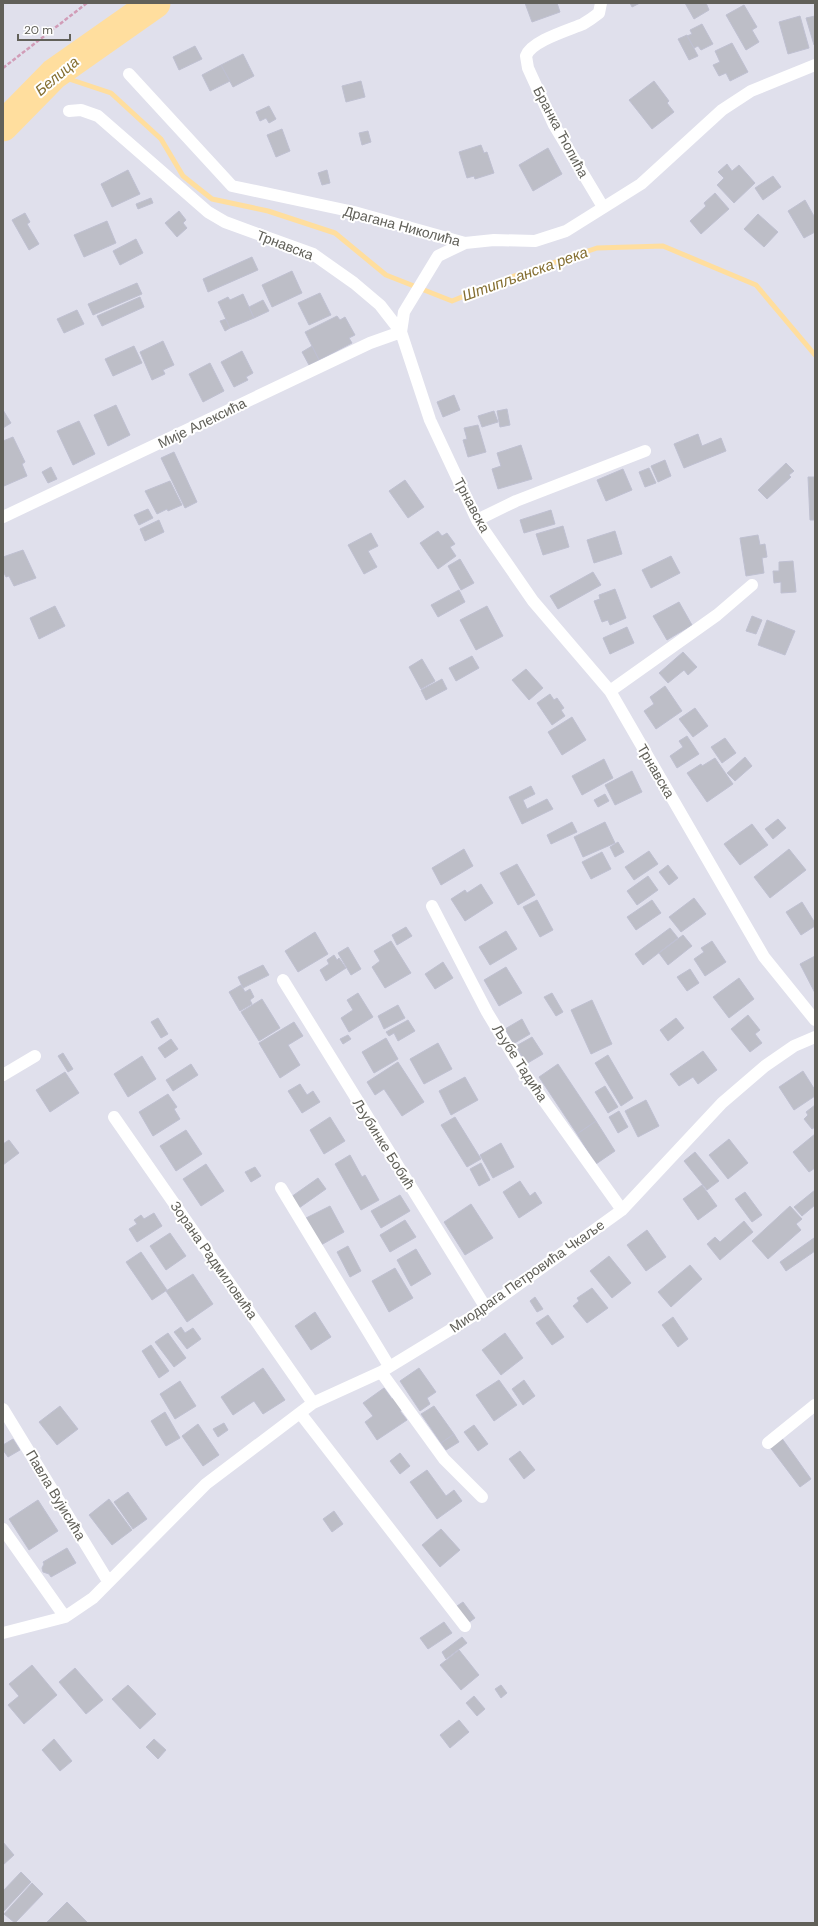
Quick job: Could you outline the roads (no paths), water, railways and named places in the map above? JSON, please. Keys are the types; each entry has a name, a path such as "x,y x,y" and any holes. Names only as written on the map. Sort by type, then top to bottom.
{"street":[{"name":"Бранка Ћопића","path":"601,3 599,13 584,23 552,36 530,50 526,56 528,68 554,125 603,207"},
{"name":"Драгана Николића","path":"129,74 232,186 354,212 465,243 494,240 535,241 566,231 641,184 722,110 751,91 815,65"},
{"name":"Трнавска","path":"69,110 82,110 98,116 208,212 238,227 313,254 354,283 380,305 401,332 430,420 477,520 533,601 610,691 764,957 815,1020"},
{"path":"401,332 404,312 438,256 465,243"},
{"name":"Мије Алексића","path":"3,517 370,343 401,332"},
{"path":"477,520 516,500 645,451"},
{"path":"610,691 717,615 752,585"},
{"name":"Љубе Тадића","path":"432,906 487,1012 522,1070 622,1210"},
{"name":"Љубинке Бобић","path":"283,980 486,1308"},
{"name":"Миодрага Петровића Чкаље","path":"3,1633 65,1617 93,1598 108,1581 206,1484 313,1403 385,1369 486,1308 622,1210 722,1103 765,1066 794,1046 815,1037"},
{"path":"3,1075 35,1056"},
{"name":"Зорана Радмиловића","path":"114,1117 313,1403"},
{"path":"281,1188 385,1369 444,1459 482,1497"},
{"path":"768,1443 815,1406"},
{"name":"Павла Вујисића","path":"3,1409 108,1581"},
{"path":"300,1413 465,1626"},
{"path":"3,1529 65,1617"}],"waterway":[{"name":"Белица","path":"3,126 54,74 155,3"},
{"name":"Штипљанска река","path":"54,74 111,93 161,139 183,176 212,199 268,211 335,233 386,275 452,301 514,276 597,248 663,246 756,285 815,355"}]}
